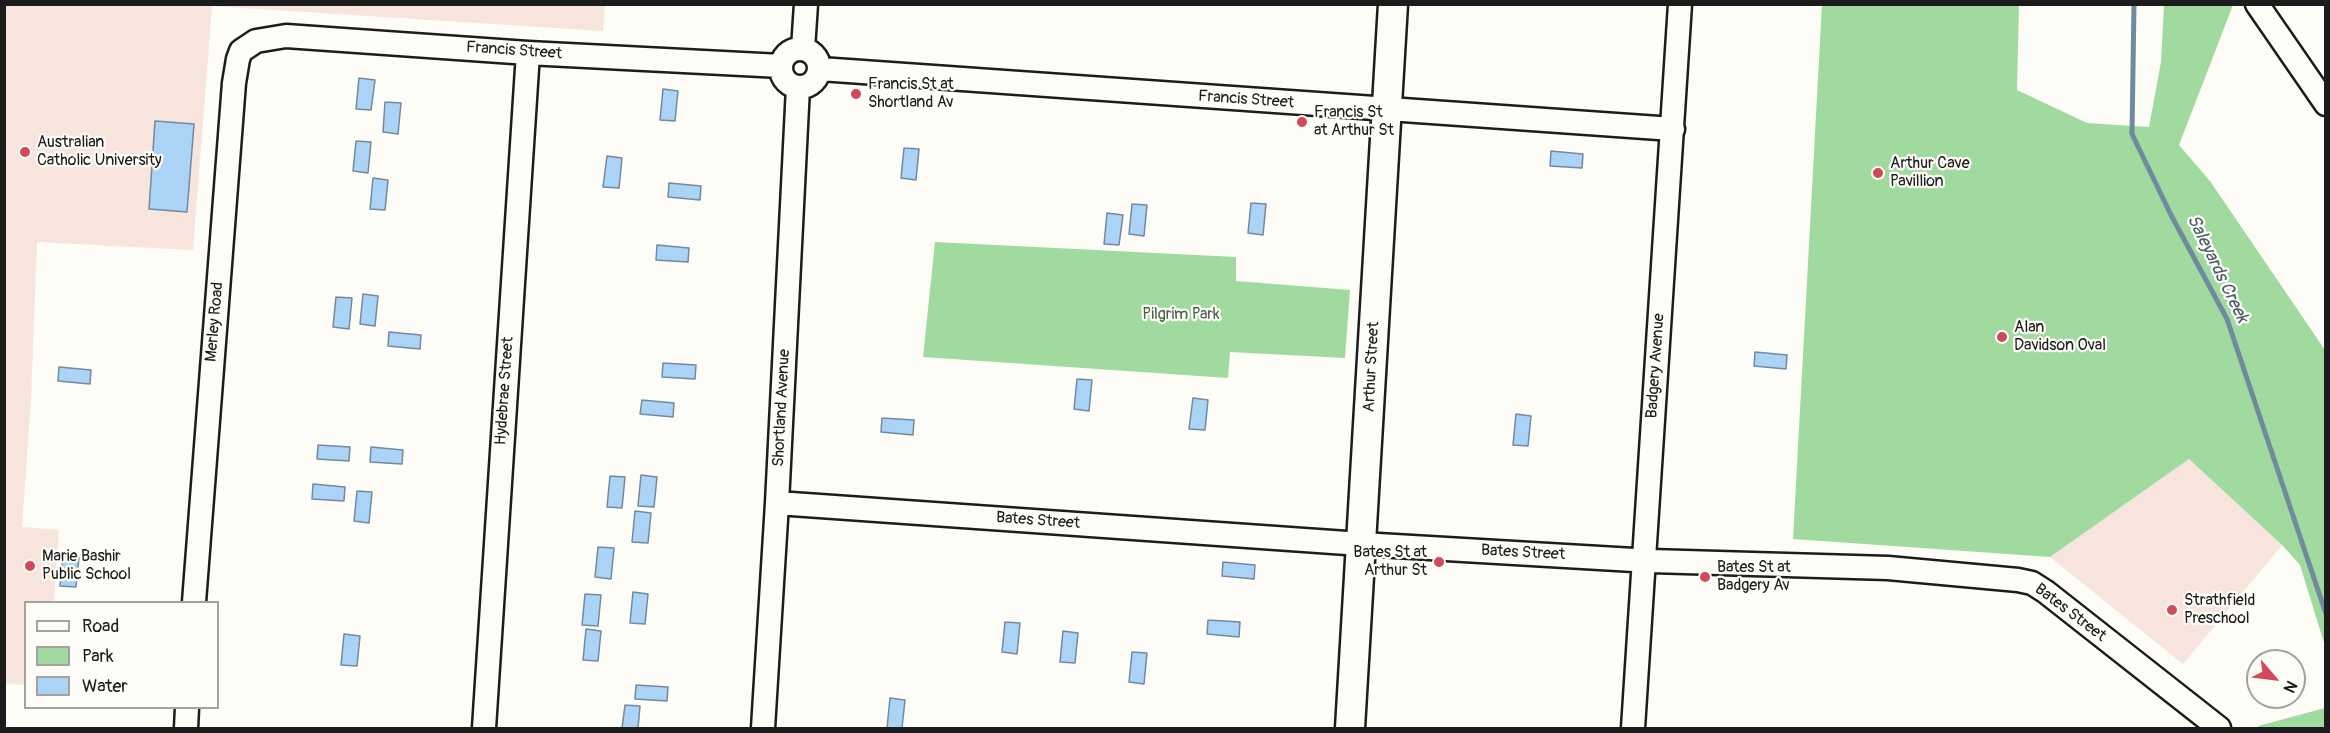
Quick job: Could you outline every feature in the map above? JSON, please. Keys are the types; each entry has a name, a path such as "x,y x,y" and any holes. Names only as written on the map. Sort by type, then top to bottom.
{"main road":[{"name":"Arthur Street","path":"1350,729 1394,4"}],"street":[{"path":"803,49 806,4"},
{"name":"Badgery Avenue","path":"1633,729 1680,4"},
{"path":"2257,4 2325,104"},
{"name":"Francis Street","path":"248,46 256,41 286,36 528,53 781,66"},
{"name":"Merley Road","path":"194,601 234,82 238,59 248,46"},
{"path":"797,49 803,49 813,54 820,69 815,81 810,85 798,87 792,86 783,78 781,66 786,55 797,49"},
{"name":"Hydebrae Street","path":"484,729 528,53"},
{"name":"Francis Street","path":"820,69 1673,129"},
{"name":"Shortland Avenue","path":"763,729 798,87"},
{"name":"Bates Street","path":"777,503 1361,544 1643,561 1888,568 2018,580 2032,583 2219,729"},
{"path":"186,729 187,709"}],"shaded area":[{"path":"4,5 605,5 603,31 212,6 193,250 37,242 31,399 22,527 59,530 54,601 24,601 24,685 4,683"},
{"name":"Strathfield Preschool","path":"2189,459 2282,545 2183,664 2050,557"}],"green space":[{"path":"1822,5 2019,5 2017,90 2087,123 2149,127 2161,62 2164,5 2233,5 2179,145 2210,181 2325,350 2325,646 2300,565 2282,545 2189,459 2050,557 1793,539"},
{"name":"Pilgrim Park","path":"935,242 1236,257 1236,281 1350,290 1345,358 1230,352 1228,378 923,357"},
{"path":"2325,708 2325,728 2261,728 2258,726"}],"water":[{"path":"359,78 375,80 371,110 356,109"},
{"path":"663,89 678,91 675,121 660,120"},
{"path":"385,102 401,103 398,134 383,132"},
{"path":"155,121 194,124 187,212 149,209"},
{"path":"356,141 371,142 368,173 353,171"},
{"path":"904,148 919,149 916,180 901,178"},
{"path":"1551,151 1583,154 1582,168 1550,166"},
{"path":"607,156 622,158 619,188 603,187"},
{"path":"373,178 388,180 385,210 370,209"},
{"path":"669,183 701,186 700,200 668,197"},
{"path":"1251,203 1266,204 1263,235 1248,233"},
{"path":"1132,204 1147,205 1144,236 1129,234"},
{"path":"1107,213 1123,215 1119,245 1104,244"},
{"path":"657,245 689,248 688,262 656,260"},
{"path":"363,294 378,296 375,326 360,324"},
{"path":"336,297 352,298 349,329 333,327"},
{"path":"389,332 421,335 420,349 388,346"},
{"path":"1755,352 1787,355 1786,369 1754,366"},
{"path":"663,363 696,365 695,379 662,377"},
{"path":"59,367 91,370 90,384 58,381"},
{"path":"1077,379 1092,380 1089,411 1074,409"},
{"path":"1193,398 1208,400 1205,430 1189,429"},
{"path":"642,400 674,403 673,417 640,414"},
{"path":"1516,414 1531,416 1528,446 1513,445"},
{"path":"882,418 914,420 913,435 881,432"},
{"path":"318,445 350,447 349,461 317,459"},
{"path":"371,447 403,450 402,464 370,462"},
{"path":"641,475 657,477 654,507 638,506"},
{"path":"610,476 625,477 622,508 607,507"},
{"path":"313,484 345,487 344,501 312,499"},
{"path":"357,491 372,492 369,523 354,521"},
{"path":"635,511 651,513 648,543 632,542"},
{"path":"598,547 614,548 611,579 595,577"},
{"path":"63,555 79,557 76,587 60,586"},
{"path":"1223,562 1255,565 1254,579 1222,576"},
{"path":"633,592 648,594 645,624 630,623"},
{"path":"585,594 601,595 598,626 582,625"},
{"path":"1208,620 1240,622 1239,637 1207,634"},
{"path":"1005,622 1020,623 1017,654 1002,652"},
{"path":"586,629 601,631 598,661 583,660"},
{"path":"1063,631 1078,633 1075,663 1060,662"},
{"path":"344,634 360,636 357,666 341,665"},
{"path":"1132,652 1147,653 1144,684 1129,682"},
{"path":"636,685 668,687 667,701 635,699"},
{"path":"890,698 905,700 902,728 887,728"},
{"path":"625,705 640,706 638,728 622,728"}],"waterway":[{"name":"Saleyards Creek","path":"2134,4 2132,134 2171,215 2227,319 2326,614"}],"place":[{"name":"Francis St at Shortland Av","path":"856,94"},
{"name":"Francis St at Arthur St","path":"1302,122"},
{"name":"Australian Catholic University","path":"25,152"},
{"name":"Arthur Cave Pavillion","path":"1878,173"},
{"name":"Alan Davidson Oval","path":"2002,337"},
{"name":"Bates St at Arthur St","path":"1439,562"},
{"name":"Marie Bashir Public School","path":"30,566"},
{"name":"Bates St at Badgery Av","path":"1705,577"},
{"name":"Strathfield Preschool","path":"2172,610"}]}
